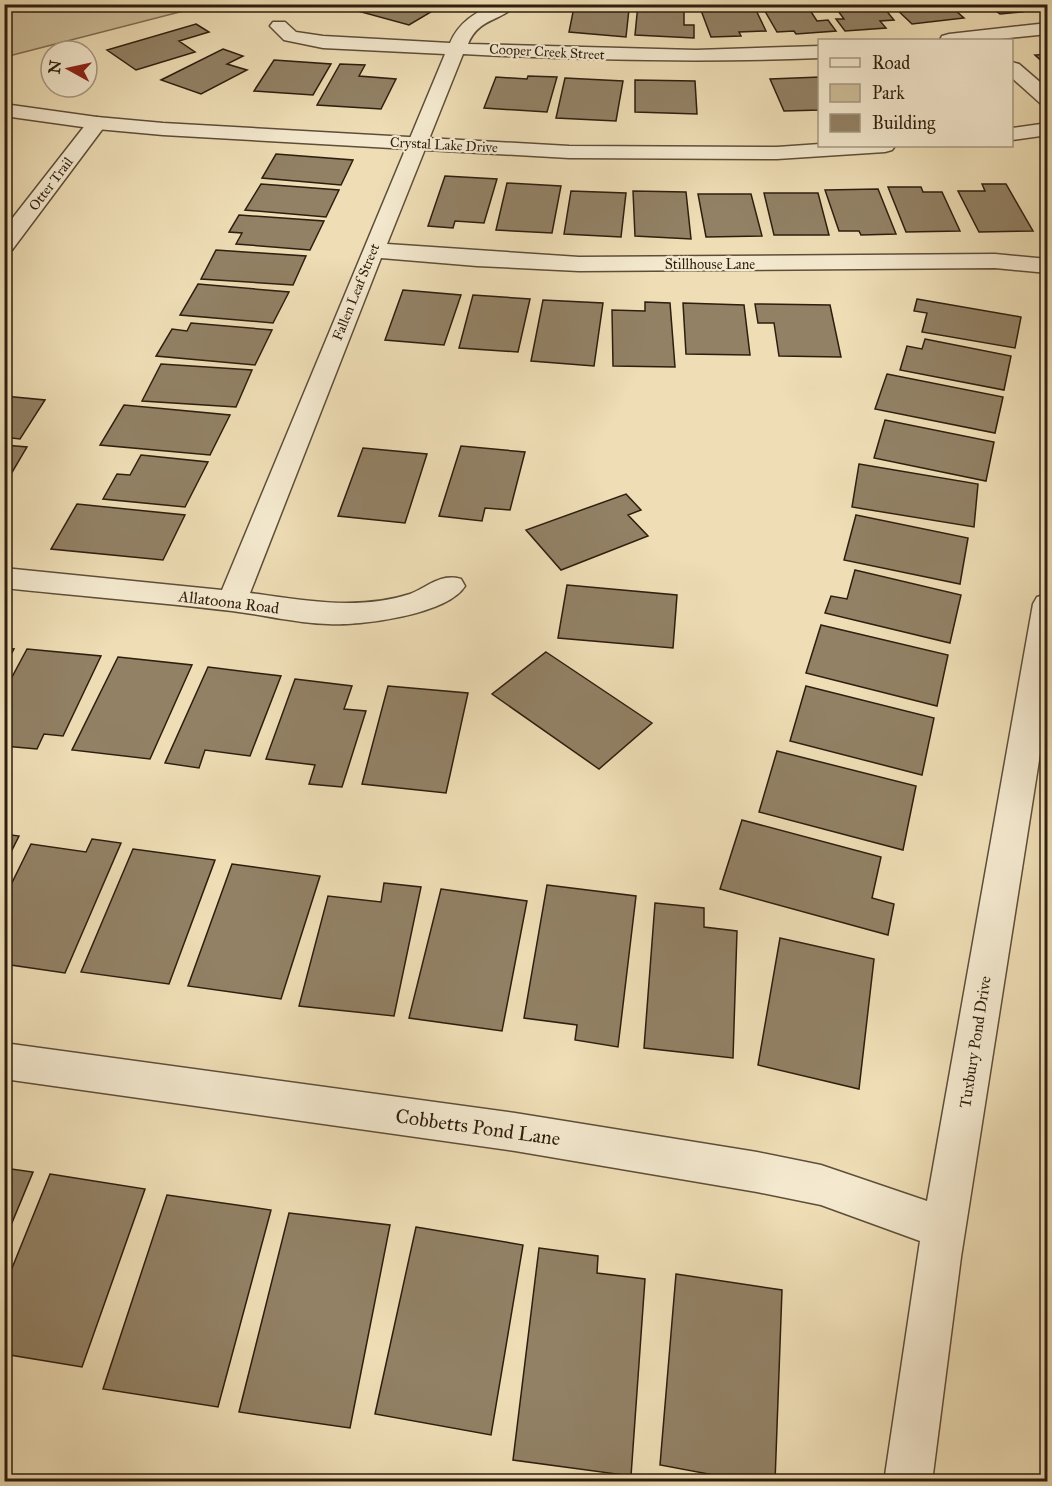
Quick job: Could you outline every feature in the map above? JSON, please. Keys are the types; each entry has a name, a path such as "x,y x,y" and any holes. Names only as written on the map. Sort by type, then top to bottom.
{"street":[{"name":"Fallen Leaf Street","path":"232,601 463,33 477,19 507,4"},
{"name":"Cooper Creek Street","path":"279,26 290,36 323,42 583,55 705,57 818,52"},
{"path":"980,39 1047,28"},
{"path":"1013,70 1047,100"},
{"name":"Crystal Lake Drive","path":"4,110 97,123 569,152 777,153 870,147"},
{"name":"Otter Trail","path":"4,245 97,123"},
{"path":"1013,134 1047,129"},
{"name":"Stillhouse Lane","path":"373,250 477,259 579,264 995,261 1047,266"},
{"name":"Allatoona Road","path":"4,578 232,601 327,614 374,612 418,602 450,586"},
{"name":"Tuxbury Pond Drive","path":"908,1482 944,1228 1047,604"},
{"name":"Cobbetts Pond Lane","path":"4,1061 515,1132 758,1172 821,1185 944,1228"}],"green space":[{"path":"5,4 207,4 75,39 39,39 39,48 5,57"}],"building":[{"path":"363,4 438,4 441,6 409,25 354,10"},
{"path":"638,4 684,6 684,25 694,25 694,38 635,35"},
{"path":"753,4 766,31 739,32 741,36 711,37 699,5"},
{"path":"806,4 817,21 828,20 836,31 796,34 794,31 777,32 762,6"},
{"path":"833,4 881,4 894,20 880,21 886,28 845,31 836,19 844,19"},
{"path":"891,4 948,4 964,18 912,24"},
{"path":"956,4 1013,4 1022,12 1000,14 989,6 961,9"},
{"path":"574,7 629,9 626,37 569,32"},
{"path":"196,24 209,32 179,41 195,52 136,70 107,50"},
{"path":"223,49 243,56 227,64 247,70 201,94 161,80"},
{"path":"1048,54 1048,67 1035,55"},
{"path":"274,60 331,64 313,95 254,91"},
{"path":"340,64 365,65 359,76 396,79 381,109 317,105"},
{"path":"528,76 557,77 547,112 484,108 496,77 527,79"},
{"path":"818,77 818,110 784,111 770,79"},
{"path":"565,78 623,81 616,121 556,118"},
{"path":"635,80 695,81 697,114 635,112"},
{"path":"276,154 353,160 341,185 262,178"},
{"path":"445,176 497,179 484,223 455,221 453,228 428,226"},
{"path":"507,183 561,186 552,233 496,230"},
{"path":"261,184 339,190 326,217 245,210"},
{"path":"982,184 1006,184 1033,231 979,232 958,191 985,191"},
{"path":"888,187 921,187 923,192 942,192 960,231 906,232"},
{"path":"878,189 896,234 861,235 859,231 839,231 825,190"},
{"path":"571,191 626,193 621,237 564,234"},
{"path":"633,191 686,192 691,239 635,236"},
{"path":"764,193 818,193 829,235 774,235"},
{"path":"698,194 751,194 762,236 706,237"},
{"path":"239,215 324,221 310,250 236,244 242,233 229,232"},
{"path":"216,250 306,256 293,285 201,279"},
{"path":"198,284 289,292 273,323 180,315"},
{"path":"403,290 461,295 444,345 385,340"},
{"path":"473,295 530,299 518,352 459,348"},
{"path":"917,299 1021,317 1015,348 922,332 927,313 914,311"},
{"path":"543,300 603,303 594,366 531,361"},
{"path":"645,302 670,303 675,367 613,366 612,310 645,311"},
{"path":"683,303 744,305 750,355 686,354"},
{"path":"755,304 830,305 841,357 779,356 774,323 758,323"},
{"path":"191,323 272,330 255,365 156,356 172,329 187,331"},
{"path":"925,339 1011,356 1004,390 900,370 907,346 922,349"},
{"path":"161,364 252,370 236,407 142,401"},
{"path":"887,374 1003,397 995,433 875,409"},
{"path":"4,396 45,400 20,439 4,437"},
{"path":"124,405 230,415 210,455 100,445"},
{"path":"885,420 994,442 986,481 874,458"},
{"path":"4,445 27,447 4,486"},
{"path":"461,446 525,452 510,510 485,508 482,521 439,516"},
{"path":"363,448 427,454 405,523 338,516"},
{"path":"141,455 208,462 185,507 103,499 117,474 130,475"},
{"path":"859,464 978,484 974,527 852,507"},
{"path":"626,494 641,510 628,515 648,536 561,570 526,530"},
{"path":"77,504 185,515 163,560 51,549"},
{"path":"856,515 968,538 960,584 844,560"},
{"path":"855,570 961,595 950,643 825,613 831,596 847,599"},
{"path":"567,585 677,595 673,648 558,638"},
{"path":"821,625 948,655 937,706 806,673"},
{"path":"4,648 14,649 4,667"},
{"path":"27,649 101,656 63,736 44,734 37,749 4,746 4,692"},
{"path":"546,652 652,723 599,769 492,694"},
{"path":"118,657 192,665 150,759 72,750"},
{"path":"208,667 281,676 250,756 205,750 199,768 165,763"},
{"path":"295,679 352,686 344,709 366,711 342,787 309,784 315,765 266,759"},
{"path":"388,686 468,693 446,793 362,784"},
{"path":"806,686 934,718 922,775 790,741"},
{"path":"777,751 916,786 903,850 759,812"},
{"path":"742,820 881,857 872,898 894,904 888,935 720,889"},
{"path":"4,834 19,836 4,866"},
{"path":"92,839 121,843 65,973 4,964 4,899 31,844 86,852"},
{"path":"133,849 215,860 169,984 81,972"},
{"path":"232,864 320,876 281,999 188,986"},
{"path":"384,883 421,887 394,1016 299,1006 328,896 381,902"},
{"path":"547,885 636,896 618,1047 575,1040 577,1025 524,1018"},
{"path":"441,889 527,901 502,1031 409,1018"},
{"path":"655,903 704,908 704,927 737,931 733,1058 644,1048"},
{"path":"780,938 874,959 859,1089 758,1065"},
{"path":"4,1168 33,1172 4,1242"},
{"path":"50,1174 145,1189 82,1367 4,1354 4,1288"},
{"path":"167,1195 271,1210 218,1407 103,1389"},
{"path":"289,1213 390,1225 350,1428 239,1412"},
{"path":"416,1227 523,1245 491,1435 375,1414"},
{"path":"539,1248 598,1256 597,1273 645,1279 631,1476 513,1460"},
{"path":"676,1274 782,1290 775,1482 751,1482 660,1465"}]}
